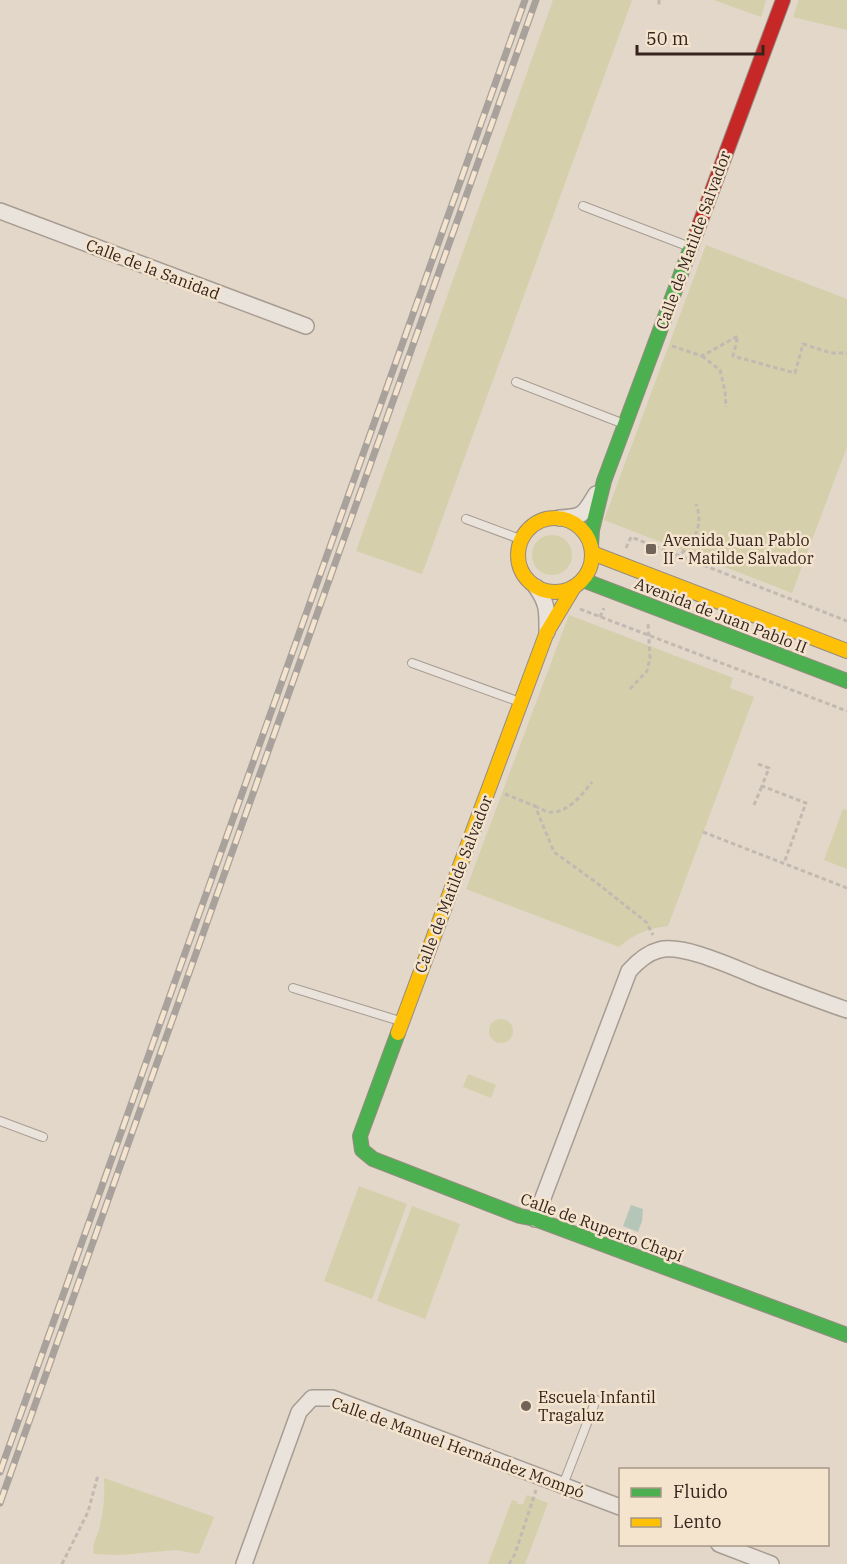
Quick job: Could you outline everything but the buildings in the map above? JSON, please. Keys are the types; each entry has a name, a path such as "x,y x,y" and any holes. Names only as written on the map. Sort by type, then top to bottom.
{"street":[{"name":"Calle de Matilde Salvador","path":"592,549 591,530 604,481 783,0"},
{"name":"Calle de la Sanidad","path":"0,212 306,326"},
{"name":"Calle de Matilde Salvador","path":"559,518 576,518 585,511 604,481"},
{"path":"559,518 570,521 586,535 592,549 590,567 578,584 565,591 545,591 536,587 522,572 518,562 520,539 536,523 559,518"},
{"name":"Avenida de Juan Pablo II","path":"592,549 657,578 847,651"},
{"name":"Calle de Matilde Salvador","path":"360,1136 547,632 578,584"},
{"name":"Avenida de Juan Pablo II","path":"578,584 646,604 847,681"},
{"name":"Calle de Matilde Salvador","path":"536,587 547,609 547,632"},
{"path":"536,1219 629,971 647,956 660,950 677,949 702,956 847,1010"},
{"name":"Calle de Ruperto Chapí","path":"360,1136 362,1150 373,1160 847,1335"},
{"name":"Calle de Manuel Hernández Mompó","path":"244,1564 299,1412 312,1398 332,1398 619,1506"},
{"path":"721,1546 755,1561 771,1564"}],"lane":[{"path":"583,206 691,247"},
{"path":"516,382 625,425"},
{"path":"466,519 520,539"},
{"path":"412,663 521,702"},
{"path":"293,988 402,1021"},
{"path":"0,1121 44,1137"},
{"path":"563,1485 596,1400"}],"path":[{"path":"659,0 659,7"},
{"path":"702,356 738,336 733,356 795,373 803,344 831,353 847,353"},
{"path":"656,340 702,356 720,370 726,407"},
{"path":"657,578 689,545 696,533 700,514 696,504"},
{"path":"631,537 847,621"},
{"path":"564,603 847,711"},
{"path":"630,689 647,671 650,658 646,604"},
{"path":"754,805 769,768 758,764"},
{"path":"489,788 549,812 563,810 592,782"},
{"path":"762,786 806,803 783,863"},
{"path":"535,806 554,852 646,922 653,936 647,940"},
{"path":"703,832 847,888"},
{"path":"62,1564 88,1512 98,1475"},
{"path":"508,1564 515,1554 540,1476"}],"shaded area":[{"path":"553,0 632,0 422,574 356,551"},
{"path":"714,0 766,0 761,17"},
{"path":"799,0 847,0 847,30 793,17"},
{"path":"706,245 847,299 847,447 792,593 604,520"},
{"path":"552,535 560,536 566,541 571,547 571,563 566,569 560,574 552,575 544,574 538,569 533,563 532,555 533,547 538,541 544,536"},
{"path":"569,615 733,678 730,688 754,697 668,926 642,932 619,947 466,889"},
{"path":"843,809 847,810 847,869 824,860"},
{"path":"496,1019 506,1019 513,1026 513,1036 506,1043 496,1043 489,1036 489,1026"},
{"path":"468,1074 496,1085 491,1098 463,1087"},
{"path":"359,1186 407,1204 372,1299 324,1281"},
{"path":"631,1205 643,1209 638,1232 623,1226"},
{"path":"412,1206 460,1224 425,1319 377,1301"},
{"path":"104,1478 214,1517 199,1554 175,1550 120,1555 94,1554 94,1544 103,1508"},
{"path":"527,1495 548,1503 525,1564 488,1564 512,1500 518,1502 517,1504 523,1504"}],"railway":[{"path":"0,1472 525,0"},
{"path":"0,1503 536,0"}],"traffic: fast":[{"path":"591,546 592,530 604,481 697,231"},
{"path":"583,580 847,681"},
{"path":"398,1033 360,1136 362,1150 373,1159 520,1216 535,1219 847,1335"}],"traffic: slow":[{"path":"555,518 576,524 586,534 592,555 586,576 576,586 555,592 534,586 524,576 518,555 524,534 534,524 555,518"},
{"path":"592,553 847,651"},
{"path":"398,1033 547,632 574,587"}],"traffic: jam":[{"path":"697,231 783,0"}],"place":[{"name":"Avenida Juan Pablo II - Matilde Salvador","path":"651,549"},
{"name":"Escuela Infantil Tragaluz","path":"526,1406"}]}
